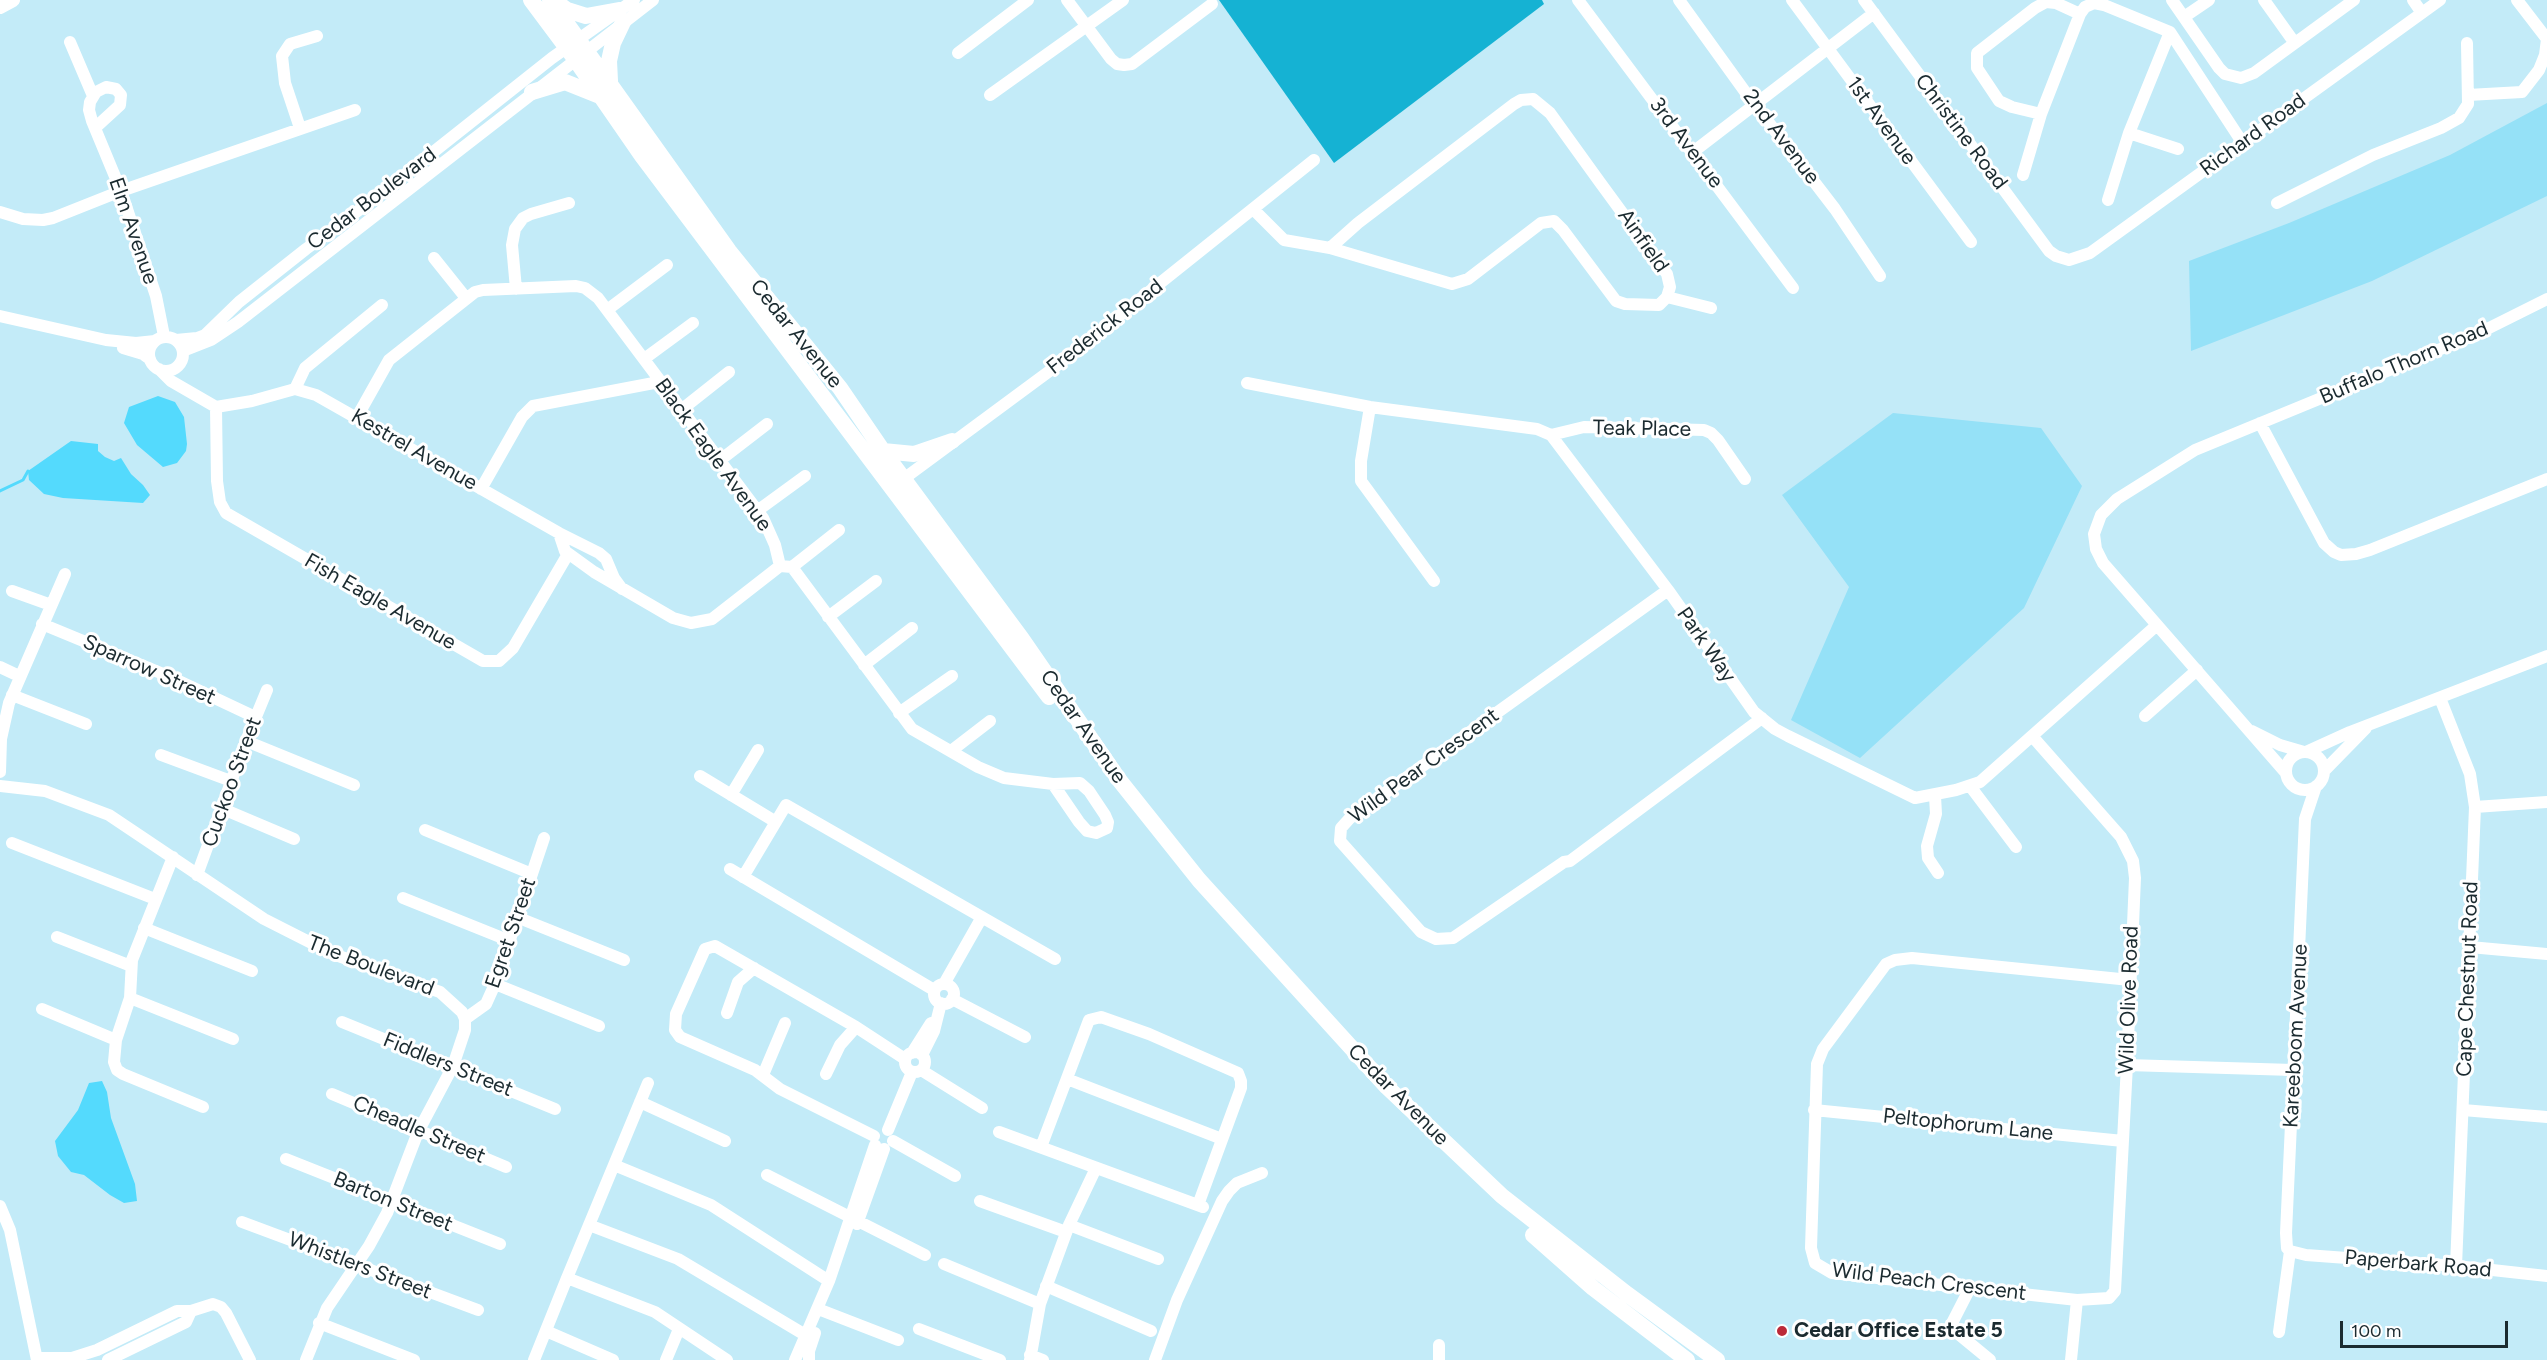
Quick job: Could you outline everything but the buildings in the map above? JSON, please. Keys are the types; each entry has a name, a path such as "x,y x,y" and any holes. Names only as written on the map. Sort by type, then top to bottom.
{"main road":[{"name":"Cedar Avenue","path":"531,0 578,49"},
{"name":"Cedar Avenue","path":"551,0 578,49 605,89 729,251 840,388 883,451 897,483 1135,811 1200,893 1283,987 1397,1107 1496,1202 1593,1288 1687,1360"},
{"path":"532,92 565,82 605,89 609,61 621,16 586,16 567,10 551,0"},
{"name":"Cedar Avenue","path":"605,89 642,156 754,303 1022,639 1120,782 1199,880 1342,1040 1425,1124 1517,1209 1717,1360"},
{"path":"883,451 914,454 952,441"}],"street":[{"path":"0,7 13,0"},
{"path":"621,16 634,0"},
{"path":"578,49 621,16 653,0"},
{"path":"958,52 1028,0"},
{"path":"1067,0 1117,64 1132,63 1212,4"},
{"path":"990,95 1123,0"},
{"name":"3rd Avenue","path":"1578,0 1793,288"},
{"name":"2nd Avenue","path":"1679,0 1835,209 1880,276"},
{"name":"1st Avenue","path":"1792,0 1971,242"},
{"name":"Christine Road","path":"1864,0 2049,250 2062,259"},
{"path":"2172,0 2223,72 2241,78 2254,73 2354,0"},
{"path":"2184,17 2209,0"},
{"path":"2264,0 2294,42"},
{"path":"2414,0 2422,13"},
{"name":"Richard Road","path":"2062,259 2074,260 2090,254 2440,0"},
{"path":"2468,95 2522,92 2539,70 2547,48 2547,39 2517,0"},
{"path":"2041,114 2012,108 1999,101 1977,68 1977,54 2035,8 2046,3 2056,3 2080,14"},
{"path":"2023,175 2041,114 2080,14 2090,4 2104,5 2170,32 2242,142"},
{"path":"1692,152 1874,13"},
{"path":"2108,200 2129,133 2170,32"},
{"path":"300,128 285,83 282,56 290,44 317,36"},
{"name":"Elm Avenue","path":"70,42 93,96 89,107 121,191 170,342"},
{"path":"2277,203 2373,155 2452,123 2464,111 2468,95 2466,43"},
{"name":"Cedar Boulevard","path":"170,342 221,334 418,184 532,92 578,49"},
{"name":"Cedar Boulevard","path":"170,342 197,338 205,334 239,302 294,259 578,49"},
{"path":"93,96 106,87 116,89 121,95 120,105 96,127"},
{"name":"Ainfield","path":"1253,209 1282,239 1330,248 1445,283 1456,284 1468,279 1541,223 1554,221 1616,301 1652,307 1659,305 1667,297 1670,287 1667,274 1550,113 1533,99 1521,100 1514,104 1358,222 1330,248"},
{"path":"0,212 18,218 43,220 355,110"},
{"path":"2129,133 2178,149"},
{"name":"Frederick Road","path":"897,483 1055,367 1314,160"},
{"path":"516,289 512,245 515,229 523,218 531,214 569,203"},
{"path":"434,258 466,298"},
{"path":"294,259 303,272"},
{"path":"607,310 667,265"},
{"name":"Black Eagle Avenue","path":"357,417 387,363 466,298 480,290 582,286 594,294 644,359 757,511 786,567 828,617 912,729 1004,778 1053,784 1077,782 1082,784 1105,815 1108,822 1107,828 1096,833 1088,831 1075,817 1053,784"},
{"path":"1667,297 1712,308"},
{"name":"Buffalo Thorn Road","path":"2157,625 2103,563 2096,549 2094,534 2101,515 2109,505 2195,450 2476,334 2547,299"},
{"path":"0,318 74,339 129,349 150,359 171,381 216,407 252,401 295,389 301,374 311,362 382,305"},
{"path":"0,318 106,340 136,343 170,342"},
{"path":"644,359 693,323"},
{"path":"150,359 149,352 170,342"},
{"path":"159,369 165,371 176,368 183,357 170,342"},
{"path":"176,368 182,386"},
{"path":"681,410 729,372"},
{"path":"481,489 522,417 533,406 659,382"},
{"path":"1247,383 1370,407 1537,429 1551,435"},
{"name":"Kestrel Avenue","path":"295,389 316,395 357,417 603,556 622,589"},
{"name":"Fish Eagle Avenue","path":"216,407 217,481 220,502 226,513 483,661 499,660 513,648 568,554"},
{"path":"1370,407 1360,460 1361,481 1434,582"},
{"path":"2260,423 2324,543 2341,555 2370,550 2547,479"},
{"path":"719,461 767,424"},
{"name":"Teak Place","path":"1551,435 1584,427 1708,431 1718,441 1745,479"},
{"name":"Park Way","path":"1551,435 1668,590 1745,701 1762,718 1775,729 1915,798 1935,796 1970,786 1987,776 2157,625"},
{"path":"757,511 805,476"},
{"path":"559,533 563,548 568,554 622,589 678,620 700,623 717,616 839,530"},
{"path":"0,786 3,729 12,695 65,574"},
{"path":"828,617 876,581"},
{"name":"Wild Pear Crescent","path":"1668,590 1350,818 1339,832 1340,841 1421,932 1436,939 1446,940 1462,934 1564,862 1566,857 1604,833 1639,804 1646,803 1762,718"},
{"path":"12,591 51,605"},
{"name":"Sparrow Street","path":"42,624 168,676 255,717"},
{"path":"2157,625 2286,772 2289,781 2297,788 2308,789 2316,786 2323,777 2323,766 2317,756 2280,745 2251,731"},
{"path":"864,665 912,628"},
{"path":"2286,772 2293,756 2547,656"},
{"path":"0,667 19,676"},
{"path":"2145,716 2197,670"},
{"path":"898,713 952,676"},
{"name":"Cuckoo Street","path":"197,875 267,690"},
{"path":"12,695 86,724"},
{"name":"Cape Chestnut Road","path":"2440,698 2470,774 2475,807 2456,1266"},
{"path":"951,751 990,721"},
{"path":"2324,771 2366,728"},
{"name":"Wild Olive Road","path":"2032,736 2121,837 2131,854 2134,879 2118,1274 2115,1291 2109,1298"},
{"path":"246,741 354,785"},
{"path":"731,795 758,750"},
{"path":"161,756 231,782"},
{"path":"700,776 776,822"},
{"name":"The Boulevard","path":"0,786 45,792 90,807 131,828 249,911 304,941 372,969 440,992 457,1006 465,1019"},
{"path":"1970,786 2016,847"},
{"name":"Kareeboom Avenue","path":"2279,1332 2290,1251 2287,1248 2286,1233 2305,819 2316,786"},
{"name":"Kareeboom Avenue","path":"2297,788 2305,819"},
{"path":"1935,796 1936,814 1927,850 1931,865 1938,873"},
{"path":"2475,807 2547,802"},
{"path":"743,877 786,805 1055,959"},
{"path":"223,808 294,839"},
{"path":"425,830 532,874"},
{"name":"Egret Street","path":"465,1019 486,1004 495,984 544,838"},
{"path":"12,843 155,899"},
{"path":"173,857 131,966 130,998 116,1040 114,1059 117,1070 135,1080 203,1107"},
{"path":"730,869 939,987 952,989 927,1028 907,1068 917,1071 982,1108"},
{"path":"403,898 510,941"},
{"path":"982,917 934,997 1025,1037"},
{"path":"519,918 624,960"},
{"path":"144,928 252,971"},
{"path":"57,937 131,966"},
{"path":"795,1360 809,1337 821,1310 883,1140 917,1071 925,1061 856,1027 716,946 705,949 673,1023 680,1037 763,1075 780,1089 883,1140 955,1176"},
{"path":"2470,947 2547,954"},
{"name":"Wild Peach Crescent","path":"2109,1298 2077,1300 1833,1273 1815,1263 1811,1254 1816,1069 1819,1058 1880,970 1890,962 1912,958 2130,980"},
{"path":"727,1013 738,982 754,968"},
{"path":"495,984 599,1026"},
{"path":"130,998 233,1039"},
{"path":"42,1009 116,1040"},
{"path":"999,1132 1041,1148 1200,1206 1241,1088 1238,1073 1149,1034 1101,1017 1089,1020 1041,1148"},
{"path":"306,1360 319,1323 355,1263 375,1235 392,1203 420,1129 453,1066 464,1035 465,1019"},
{"name":"Fiddlers Street","path":"342,1022 555,1109"},
{"path":"763,1075 785,1023"},
{"path":"826,1074 840,1046 856,1027"},
{"path":"2127,1065 2294,1070"},
{"path":"1066,1079 1222,1139"},
{"path":"534,1360 648,1083"},
{"name":"Cheadle Street","path":"332,1094 506,1167"},
{"path":"640,1102 725,1141"},
{"name":"Peltophorum Lane","path":"1814,1110 2122,1141"},
{"path":"2463,1110 2547,1118"},
{"name":"Barton Street","path":"286,1159 500,1244"},
{"path":"614,1165 711,1205 830,1281"},
{"path":"1043,1360 1030,1358 1040,1304 1067,1228 1096,1168"},
{"path":"1155,1360 1177,1300 1222,1202 1237,1184 1262,1173"},
{"path":"767,1175 925,1255"},
{"path":"980,1201 1158,1259"},
{"path":"0,1206 10,1230 37,1359 72,1359 97,1350 177,1311 191,1311 209,1304 221,1307 250,1360"},
{"path":"821,1310 830,1281 855,1220"},
{"name":"Whistlers Street","path":"242,1221 478,1310"},
{"path":"589,1225 678,1259 809,1337"},
{"name":"Paperbark Road","path":"2290,1251 2306,1256 2456,1266 2547,1276"},
{"path":"944,1264 1040,1304"},
{"path":"567,1278 655,1312 727,1360"},
{"path":"1046,1286 1151,1331"},
{"path":"1970,1288 1950,1327 1990,1360"},
{"path":"2071,1360 2077,1300"},
{"path":"821,1310 898,1340"},
{"path":"108,1360 186,1322 191,1311"},
{"path":"319,1323 414,1360"},
{"path":"666,1360 680,1329"},
{"path":"919,1329 995,1359"},
{"path":"546,1331 610,1360"},
{"path":"809,1337 809,1360"},
{"path":"1439,1345 1439,1360"}],"shaded area":[{"path":"1219,0 1542,0 1544,4 1334,163"},
{"path":"2547,103 2547,196 2372,281 2191,351 2189,261 2289,223 2450,155"},
{"path":"158,396 175,402 184,417 187,444 186,451 177,463 163,467 137,445 124,423 129,407"},
{"path":"1893,413 2041,428 2082,486 2024,608 1860,758 1791,720 1849,587 1782,495"},
{"path":"71,441 98,444 98,451 105,457 114,461 121,458 131,474 150,495 143,503 63,498 44,494 29,480 28,471"},
{"path":"102,1081 107,1092 111,1118 135,1184 137,1201 124,1203 84,1175 71,1172 58,1156 55,1141 78,1110 89,1083"}],"waterway":[{"path":"0,491 23,480 28,471"}],"place":[{"name":"Cedar Office Estate 5","path":"1782,1331"}]}
